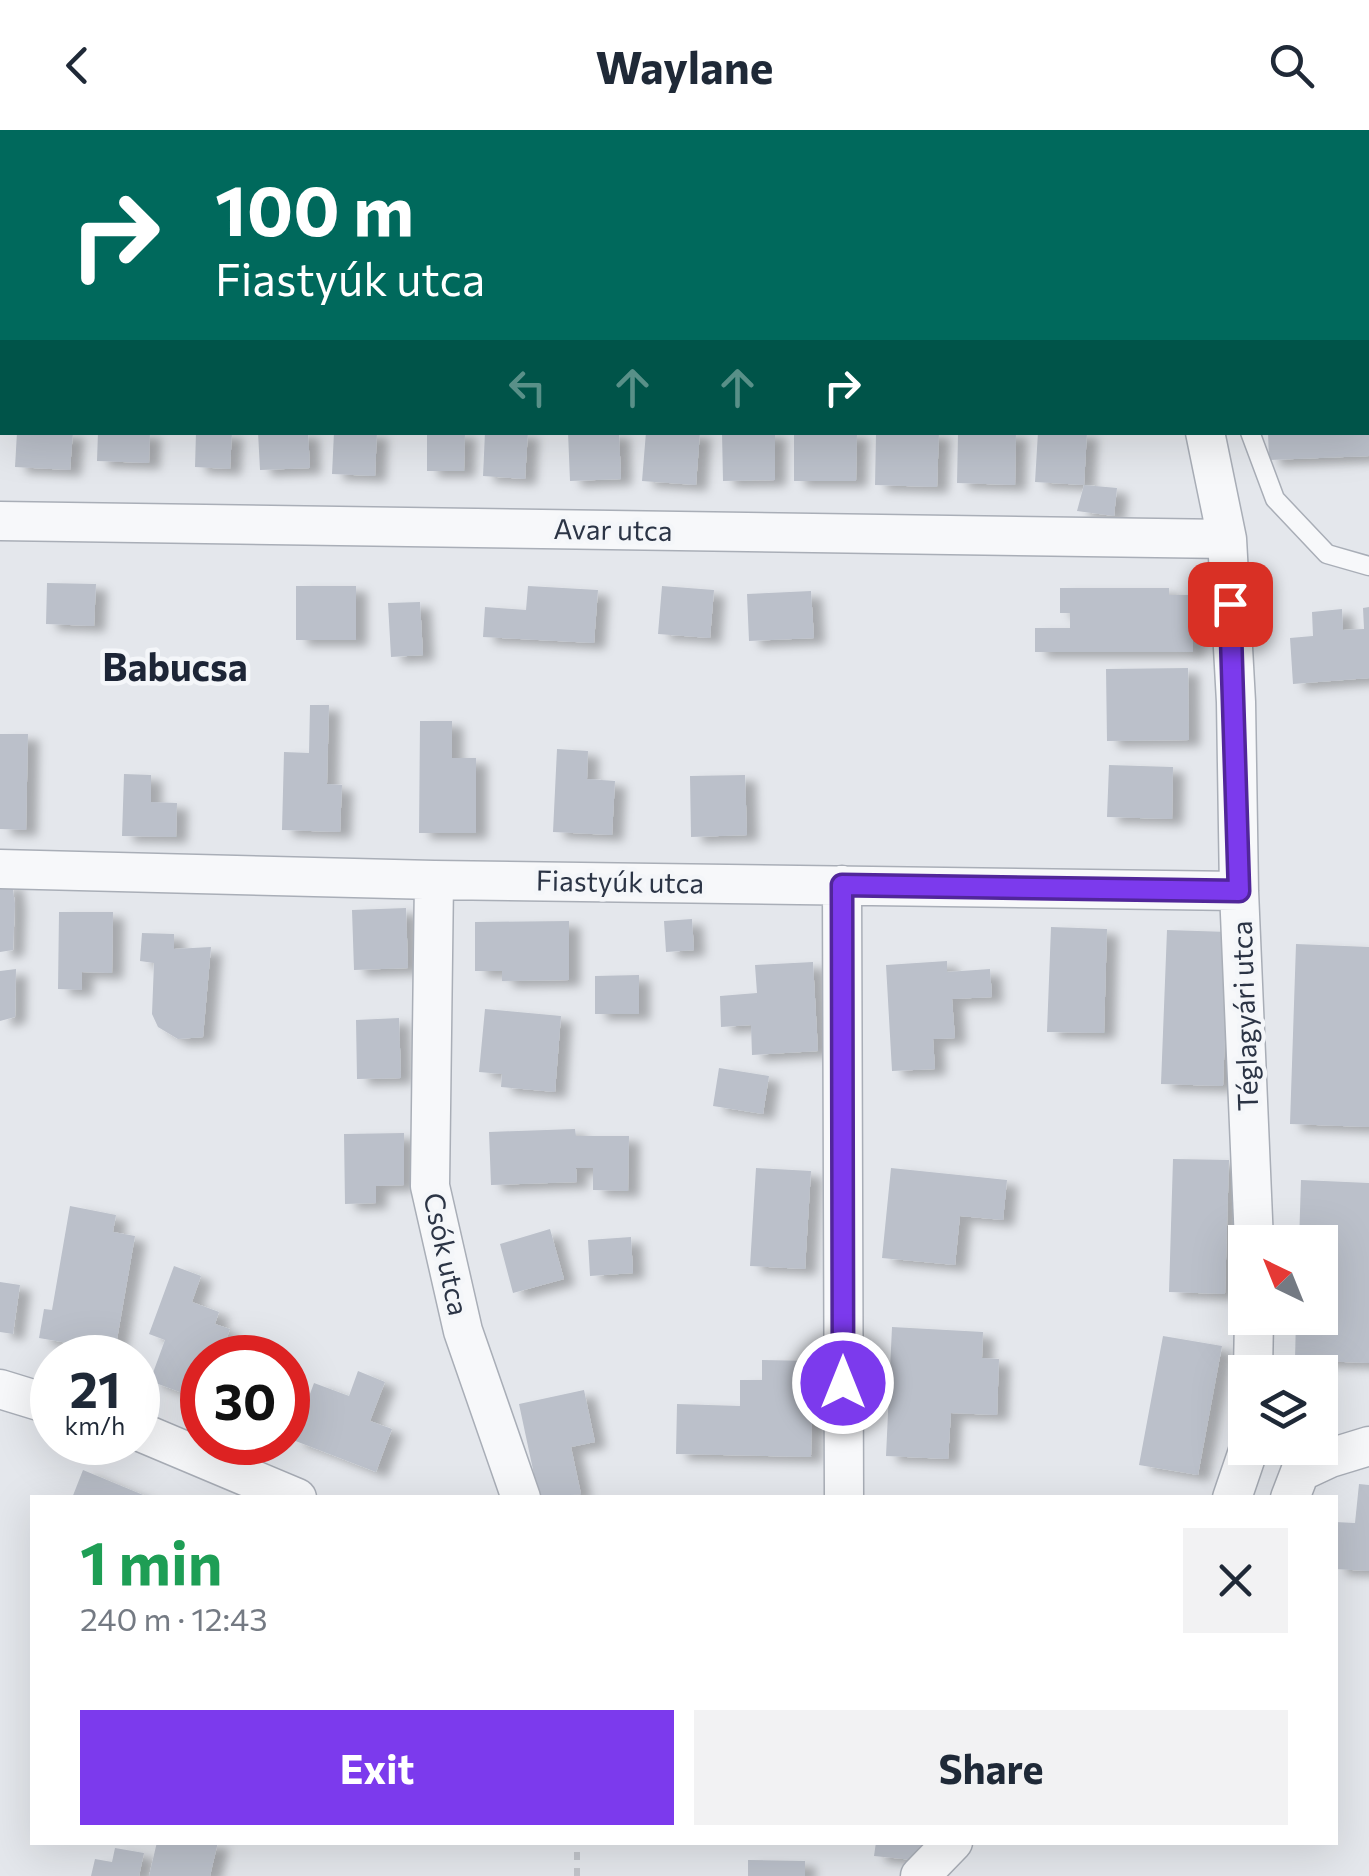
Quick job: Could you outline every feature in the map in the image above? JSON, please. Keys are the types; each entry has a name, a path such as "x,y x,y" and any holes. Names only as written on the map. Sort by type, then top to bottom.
{"street":[{"name":"Téglagyári utca","path":"1207,435 1227,539 1253,1225"},
{"name":"Avar utca","path":"0,522 1227,539"},
{"name":"Fiastyúk utca","path":"0,869 434,880 1239,891"},
{"name":"Csók utca","path":"434,880 430,1186 463,1331 520,1495"},
{"path":"842,885 844,1495"},
{"path":"0,1390 30,1399"},
{"path":"160,1440 290,1495"},
{"path":"1291,1495 1300,1472 1369,1446"},
{"path":"1233,1495 1243,1465"},
{"path":"920,1876 950,1845"}],"lane":[{"path":"1251,435 1275,499 1328,554 1369,566"}],"path":[{"path":"577,1876 578,1845"}],"building":[{"path":"17,435 73,435 70,470 15,467"},
{"path":"98,435 150,435 149,463 97,461"},
{"path":"196,435 232,435 230,469 195,467"},
{"path":"258,435 308,435 310,468 260,470"},
{"path":"334,435 377,435 375,476 332,474"},
{"path":"427,435 465,435 464,471 427,471"},
{"path":"485,435 528,435 525,479 483,476"},
{"path":"568,435 619,435 621,479 570,481"},
{"path":"646,435 700,435 696,485 642,481"},
{"path":"722,435 775,435 775,480 723,481"},
{"path":"794,435 857,435 856,481 794,481"},
{"path":"876,435 939,435 937,487 875,485"},
{"path":"958,435 1016,435 1015,485 957,483"},
{"path":"1038,435 1087,435 1084,485 1035,482"},
{"path":"1268,435 1369,435 1369,456 1269,460"},
{"path":"1084,485 1117,488 1114,516 1077,511"},
{"path":"47,583 96,584 94,626 46,624"},
{"path":"296,586 356,586 356,640 296,640"},
{"path":"528,586 598,590 594,643 483,637 485,607 526,610"},
{"path":"662,586 714,590 710,638 658,634"},
{"path":"1060,588 1169,588 1169,595 1193,595 1193,652 1035,652 1035,628 1070,628 1070,613 1060,613"},
{"path":"811,591 814,638 749,641 747,594"},
{"path":"420,602 423,655 391,657 388,603"},
{"path":"1369,607 1369,678 1293,684 1290,638 1313,636 1312,612 1342,609 1343,630 1364,629 1363,608"},
{"path":"1188,668 1189,740 1107,741 1106,669"},
{"path":"310,705 329,705 327,784 342,785 340,832 282,830 284,752 309,753"},
{"path":"420,721 452,721 452,758 476,758 476,833 419,833"},
{"path":"0,734 28,734 26,830 0,829"},
{"path":"557,749 588,751 587,779 615,781 612,835 553,832"},
{"path":"1109,765 1173,767 1172,819 1107,817"},
{"path":"124,774 151,775 151,802 177,803 176,837 122,836"},
{"path":"745,775 747,835 691,837 690,776"},
{"path":"0,883 12,883 15,904 13,950 0,952"},
{"path":"406,908 408,968 354,970 352,910"},
{"path":"59,912 113,912 112,973 82,972 82,990 58,989"},
{"path":"692,919 694,950 666,952 664,921"},
{"path":"569,921 569,980 502,981 502,971 475,971 475,922"},
{"path":"1051,927 1107,929 1104,1033 1047,1032"},
{"path":"1167,930 1229,932 1223,1086 1161,1084"},
{"path":"142,933 174,934 174,949 211,947 203,1037 178,1039 158,1027 152,1014 154,963 140,961"},
{"path":"1296,944 1369,947 1369,1127 1290,1124"},
{"path":"947,961 947,972 990,969 992,997 952,999 955,1038 933,1039 935,1069 892,1071 886,965"},
{"path":"813,962 818,1051 752,1055 751,1025 721,1027 720,996 757,993 755,965"},
{"path":"16,969 15,1017 0,1021 0,971"},
{"path":"639,975 639,1014 595,1014 595,976"},
{"path":"485,1009 561,1016 555,1092 501,1087 502,1074 479,1072"},
{"path":"399,1018 401,1078 357,1079 356,1020"},
{"path":"719,1068 769,1076 763,1114 713,1106"},
{"path":"575,1129 576,1136 629,1136 628,1191 593,1190 593,1168 576,1168 577,1182 491,1185 489,1132"},
{"path":"404,1133 404,1185 376,1186 376,1203 345,1204 344,1134"},
{"path":"1173,1159 1229,1160 1225,1294 1169,1292"},
{"path":"756,1168 811,1171 805,1269 750,1266"},
{"path":"891,1168 1007,1180 1003,1220 960,1216 955,1265 882,1258"},
{"path":"1301,1180 1369,1183 1369,1363 1338,1362 1338,1355 1295,1355 1296,1335 1338,1335 1338,1225 1300,1225"},
{"path":"70,1206 116,1215 113,1232 135,1236 118,1335 40,1335 44,1309 52,1310"},
{"path":"550,1229 564,1279 513,1293 500,1244"},
{"path":"631,1237 633,1273 590,1276 588,1240"},
{"path":"174,1266 201,1276 192,1302 219,1312 215,1324 230,1329 228,1335 180,1335 180,1392 160,1385 160,1354 165,1340 149,1334"},
{"path":"0,1282 20,1285 13,1334 0,1332"},
{"path":"892,1327 983,1332 982,1358 999,1359 997,1415 951,1413 948,1459 886,1456"},
{"path":"1163,1336 1222,1346 1198,1475 1139,1465"},
{"path":"762,1360 813,1361 811,1457 676,1454 677,1404 740,1406 740,1380 762,1380"},
{"path":"358,1371 385,1382 370,1421 392,1429 376,1472 310,1447 310,1394 314,1383 349,1396"},
{"path":"584,1390 595,1442 571,1447 581,1494 538,1495 519,1404"},
{"path":"83,1470 143,1495 73,1495"},
{"path":"1359,1484 1369,1485 1369,1571 1338,1569 1338,1522 1355,1523"},
{"path":"156,1845 217,1845 210,1876 149,1876"},
{"path":"876,1845 936,1845 933,1862 874,1856"},
{"path":"115,1848 144,1853 139,1876 91,1876 95,1859 112,1862"},
{"path":"748,1860 805,1861 805,1876 748,1876"}],"district":[{"name":"Babucsa","path":"175,668"}],"route":[{"path":"843,1383 842,885 1239,891 1230,604"}]}
